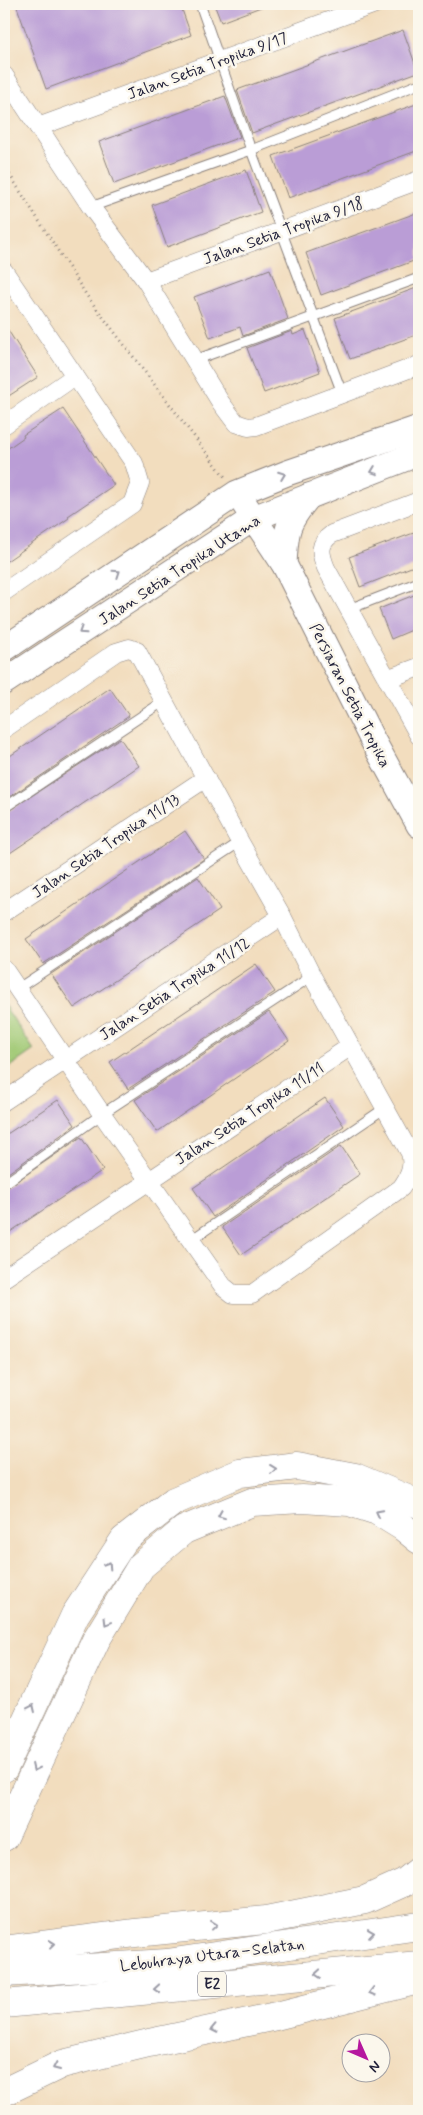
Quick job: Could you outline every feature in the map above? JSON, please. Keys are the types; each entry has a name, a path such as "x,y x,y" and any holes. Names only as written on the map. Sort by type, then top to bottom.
{"highway":[{"path":"4,1768 75,1615 124,1540 174,1501 240,1474 297,1466 355,1476 419,1504"},
{"path":"4,1837 96,1640 141,1566 184,1530 252,1502 302,1499 350,1502 377,1511 403,1527 419,1540"},
{"path":"4,1950 135,1933 266,1920 365,1900 405,1882 419,1871"},
{"name":"Lebuhraya Utara–Selatan","path":"4,1973 167,1963 419,1926"},
{"name":"Lebuhraya Utara–Selatan","path":"4,2004 419,1965"},
{"path":"4,2092 62,2064 276,2016 419,1980"}],"main road":[{"name":"Jalan Setia Tropika Utama","path":"4,649 237,493 287,473 419,428"},
{"name":"Jalan Setia Tropika Utama","path":"4,682 254,518 419,453"},
{"name":"Persiaran Setia Tropika","path":"237,493 284,564 371,737 419,826"},
{"path":"284,564 287,531 292,516 309,496"}],"street":[{"name":"Jalan Setia Tropika 9/17","path":"38,127 376,4"},
{"path":"4,75 91,207 146,280 220,403 236,423 248,427 256,426 419,365"},
{"name":"Jalan Setia Tropika 9/18","path":"146,280 419,180"},
{"path":"4,271 134,463 140,483 132,504 4,592"},
{"path":"4,425 75,376"},
{"path":"419,501 332,534 325,539 321,548 322,559 419,736"},
{"path":"4,729 116,652 129,648 137,651 282,916 312,976 412,1160 409,1176 401,1188 252,1294 233,1294 222,1286 4,969"},
{"path":"387,679 419,667"},
{"name":"Jalan Setia Tropika 11/13","path":"4,912 206,778"},
{"name":"Jalan Setia Tropika 11/12","path":"4,1101 282,916"},
{"name":"Jalan Setia Tropika 11/11","path":"4,1278 351,1046"}],"lane":[{"path":"200,4 251,150 342,393"},
{"path":"91,207 251,150 419,84"},
{"path":"195,360 419,278"},
{"path":"349,608 419,582"},
{"path":"4,808 164,701"},
{"path":"17,989 240,842"},
{"path":"4,1184 102,1114 312,976"},
{"path":"191,1240 385,1108"}],"path":[{"path":"4,166 87,296 237,493"}],"green space":[{"path":"4,1005 34,1050 4,1071"}],"building":[{"path":"16,4 180,4 191,35 46,89"},
{"path":"214,4 266,4 266,5 221,22"},
{"path":"403,30 418,72 252,133 237,90"},
{"path":"225,96 240,137 114,184 99,142"},
{"path":"419,103 419,150 288,198 273,156"},
{"path":"246,170 261,212 167,247 152,205"},
{"path":"419,212 419,259 321,295 306,253"},
{"path":"270,269 288,319 243,336 240,327 210,338 194,297"},
{"path":"419,287 419,334 350,359 335,318"},
{"path":"4,324 38,377 4,399"},
{"path":"305,330 320,372 264,393 247,348 292,331 293,335"},
{"path":"63,409 114,485 4,563 4,451 24,437 23,435"},
{"path":"419,531 419,564 360,587 349,557"},
{"path":"419,593 419,627 391,639 379,609"},
{"path":"110,688 129,716 4,801 4,760"},
{"path":"120,738 139,766 4,857 4,814"},
{"path":"185,831 204,859 43,964 26,939"},
{"path":"198,877 220,910 74,1008 51,974"},
{"path":"256,964 275,992 128,1089 110,1062"},
{"path":"269,1012 289,1041 157,1132 135,1100"},
{"path":"325,1098 344,1126 213,1217 193,1188"},
{"path":"58,1100 75,1125 4,1176 4,1136"},
{"path":"81,1137 103,1170 4,1236 4,1190"},
{"path":"341,1146 360,1174 241,1255 222,1227"}]}
